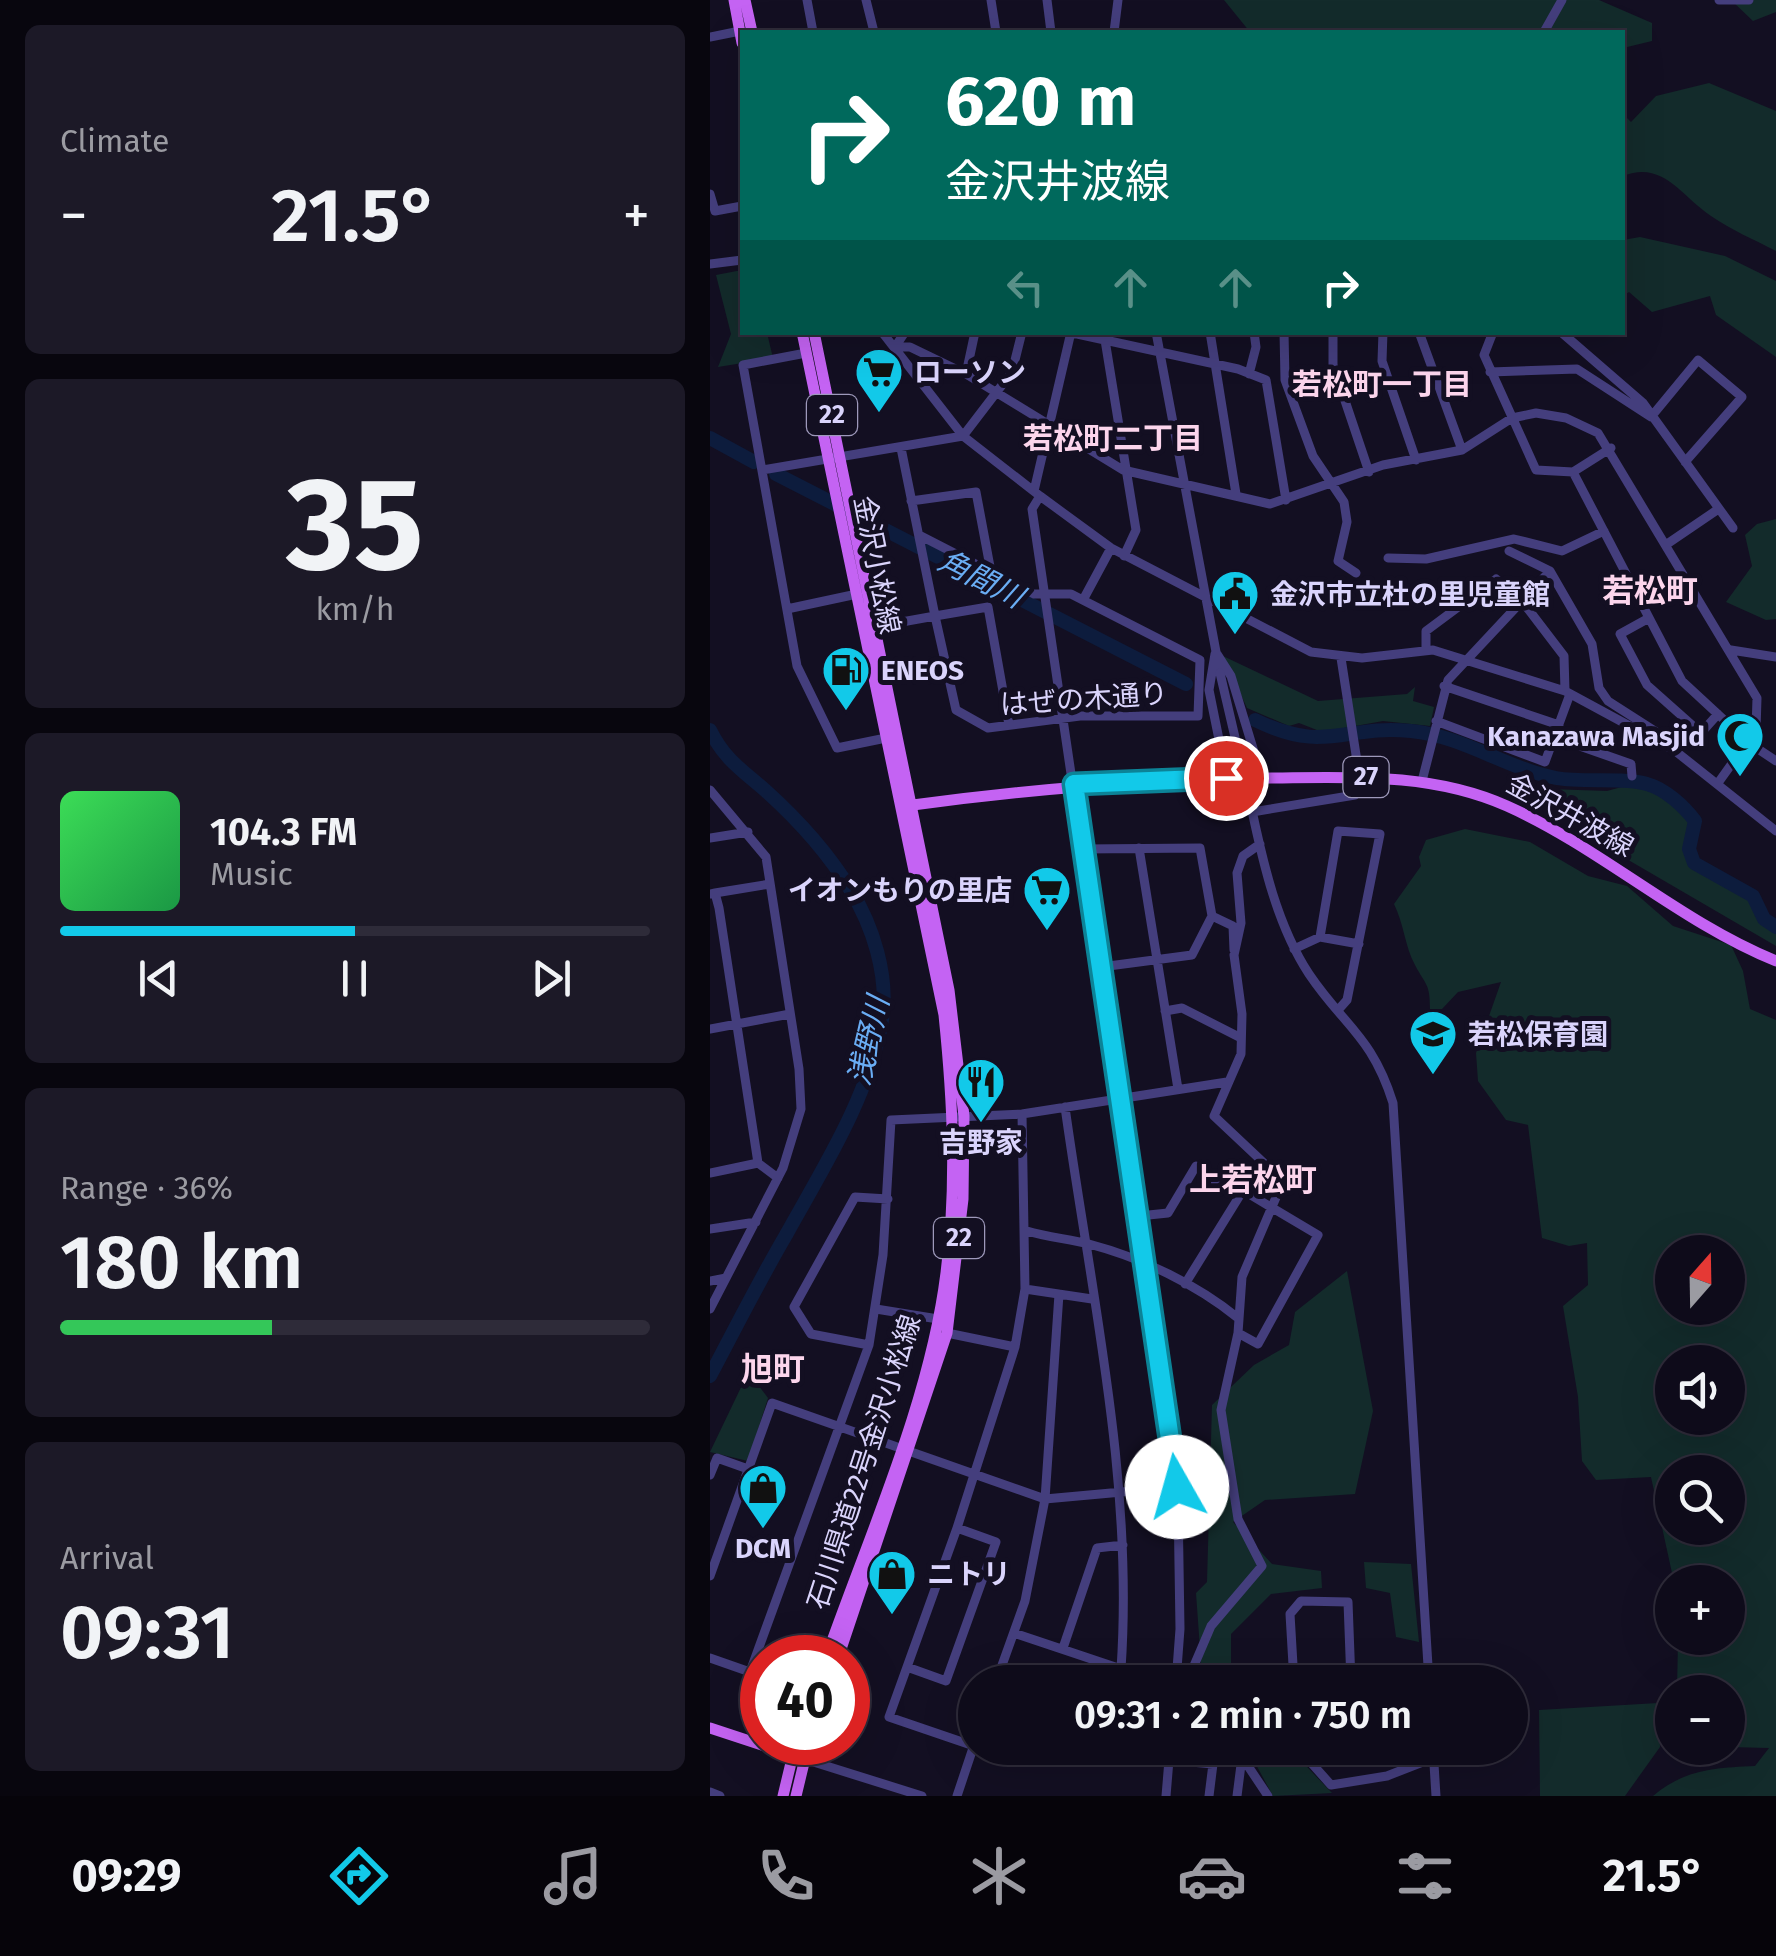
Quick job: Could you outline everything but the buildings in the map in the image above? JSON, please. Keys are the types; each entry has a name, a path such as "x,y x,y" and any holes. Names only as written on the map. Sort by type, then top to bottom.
{"main road":[{"path":"734,0 743,30"},
{"path":"745,0 745,30"},
{"name":"金沢小松線","path":"803,335 836,459"},
{"name":"金沢小松線","path":"815,335 906,806"},
{"name":"金沢小松線","path":"848,519 857,594 886,738 906,806"},
{"name":"金沢井波線","path":"906,806 1074,784 1226,778 1360,777 1422,781 1462,790 1523,814 1702,922 1776,961"},
{"name":"22","path":"845,1635 947,1333 963,1198 955,1026 906,806"},
{"name":"石川県道22号金沢小松線","path":"835,1635 905,1450 938,1319 959,1117"},
{"path":"710,1728 740,1736"},
{"path":"783,1796 793,1765"},
{"path":"796,1796 797,1765"}],"street":[{"path":"807,0 813,30"},
{"path":"866,0 874,30"},
{"path":"991,0 996,30"},
{"path":"1047,0 1051,30"},
{"path":"1114,30 1118,0"},
{"path":"1545,30 1562,0"},
{"path":"1718,0 1749,0"},
{"path":"710,36 740,36"},
{"path":"710,194 715,212 740,206"},
{"path":"710,264 740,260"},
{"path":"885,335 963,436 1111,548 1204,599 1279,638 1341,658 1426,650 1468,658 1568,693 1645,731 1720,780"},
{"path":"895,346 903,335"},
{"path":"966,374 974,335"},
{"path":"762,470 963,436 1012,372 1021,335"},
{"path":"1070,335 1032,509 1177,1487 1181,1556 1177,1665"},
{"path":"1080,335 1266,380 1286,500"},
{"path":"1157,335 1204,599 1260,844 1294,949 1376,1059 1393,1104 1428,1665"},
{"path":"1211,335 1236,494"},
{"path":"1250,374 1254,335"},
{"path":"1284,335 1286,380 1312,456 1344,502 1348,522 1338,561 1356,573"},
{"path":"1333,335 1333,365 1369,472"},
{"path":"1383,335 1382,361 1416,460"},
{"path":"1421,335 1462,450"},
{"path":"1493,335 1484,355 1536,470 1574,472 1611,448"},
{"path":"1565,335 1644,403 1733,528"},
{"path":"1105,340 1136,530 1124,556"},
{"path":"895,346 910,347 966,374 1124,470 1270,504 1382,465 1462,450 1512,418 1536,414 1566,418 1598,433 1611,448 1757,698 1756,730 1720,780"},
{"path":"806,353 743,365 797,666 832,744 837,748 886,738"},
{"path":"1652,416 1698,360 1742,397 1685,462"},
{"path":"1490,372 1577,369 1652,416"},
{"name":"はぜの木通り","path":"901,448 956,710 988,728 1064,718 1198,716 1200,660 1083,600"},
{"path":"1574,472 1682,680 1749,742 1776,761"},
{"path":"911,501 976,492 991,572"},
{"path":"1667,544 1717,510"},
{"path":"1388,558 1426,559 1514,539 1562,551 1604,532"},
{"path":"919,538 1046,601"},
{"path":"1046,601 1063,593 1083,600 1111,548"},
{"path":"1509,551 1550,571 1592,644 1599,688 1608,701 1643,720 1773,825"},
{"path":"1422,781 1444,686 1550,571"},
{"path":"1426,650 1426,631 1496,578 1522,601 1564,656 1568,693 1545,762 1434,729"},
{"path":"787,610 857,594"},
{"path":"874,628 988,608 1008,725"},
{"path":"1649,618 1620,634 1647,684 1701,732 1718,714"},
{"path":"1731,650 1776,657"},
{"path":"1215,652 1232,676 1262,778"},
{"path":"1215,652 1209,690 1226,778"},
{"path":"1251,809 1354,795 1360,777 1341,658"},
{"path":"1444,686 1558,725"},
{"path":"1554,737 1631,764 1632,776"},
{"path":"710,790 764,850 801,1109 778,1178 710,1309"},
{"path":"1320,936 1338,831 1380,834 1347,1000 1339,1009"},
{"path":"710,838 748,832"},
{"path":"1234,956 1241,923 1239,863 1260,844"},
{"path":"1139,848 1154,961 1178,1089"},
{"path":"1082,850 1200,848 1212,916 1192,955 1100,967"},
{"path":"770,884 713,894 738,1025 758,1163 778,1178"},
{"path":"1194,1665 1211,1626 1262,1566 1238,1520 1222,1410 1238,1333 1242,1277 1283,1181 1214,1116 1241,1054 1241,1038 1233,926 1212,916"},
{"path":"1294,949 1320,936 1359,944"},
{"path":"1165,1011 1182,1008 1241,1038"},
{"path":"710,1029 790,1014"},
{"path":"710,1658 750,1672 836,1426 869,1345 888,1199 891,1120 1022,1114 1227,1082"},
{"path":"1065,1107 1120,1492 1121,1665"},
{"path":"958,1739 889,1717 957,1528 1015,1347 1026,1289 1022,1114"},
{"path":"710,1173 758,1163"},
{"path":"1139,1216 1168,1213 1196,1166 1220,1186 1242,1192 1318,1235 1258,1344 1238,1333"},
{"path":"1186,1284 1242,1192"},
{"path":"869,1345 811,1334 794,1307 855,1197 888,1199"},
{"path":"710,1229 756,1222"},
{"path":"1027,1231 1084,1243 1146,1265 1209,1294 1238,1318"},
{"path":"710,1281 726,1278"},
{"path":"1026,1289 1092,1298"},
{"path":"1002,1665 1040,1538 1059,1294"},
{"path":"876,1309 938,1319"},
{"path":"947,1333 1015,1347"},
{"path":"710,1576 772,1403 1044,1499 1177,1487"},
{"path":"710,1475 717,1458 748,1469"},
{"path":"907,1668 946,1681 996,1542 957,1528"},
{"path":"1062,1648 1097,1548 1123,1545"},
{"path":"1293,1665 1290,1614 1300,1601 1348,1602 1350,1665"},
{"path":"1014,1632 1108,1665"},
{"path":"1237,1796 1242,1758 1268,1796"},
{"path":"834,1765 922,1796"},
{"path":"957,1796 967,1765"},
{"path":"1166,1796 1169,1765"},
{"path":"1209,1796 1212,1765"},
{"path":"1314,1765 1332,1785 1387,1776 1409,1765"},
{"path":"1434,1765 1436,1796"},
{"path":"710,1792 720,1796"}],"green space":[{"path":"1224,0 1599,0 1652,23 1652,41 1625,48 1625,30 1248,30"},
{"path":"1731,0 1776,0 1776,12 1753,21"},
{"path":"1709,83 1776,111 1776,251 1719,221 1661,176 1637,172 1625,175 1625,116 1631,122 1656,96"},
{"path":"1640,237 1725,256 1776,281 1776,357 1716,315 1710,296 1652,312 1629,292 1625,295 1625,240"},
{"path":"740,270 740,335 767,335 773,358 718,367 731,334 716,275"},
{"path":"1776,519 1776,619 1766,620 1726,602 1752,566 1745,535 1757,524"},
{"path":"1223,656 1318,701 1407,694 1415,687 1413,701 1434,707 1430,726 1383,721 1322,732 1299,723 1289,726 1247,708"},
{"path":"1636,783 1660,791 1692,816 1689,849 1694,861 1746,898 1776,934 1776,946 1546,812 1549,789 1607,791"},
{"path":"1465,829 1530,842 1588,876 1627,886 1673,926 1731,945 1743,971 1750,1009 1776,1020 1776,1796 1653,1796 1689,1775 1755,1766 1769,1748 1745,1747 1745,1675 1677,1675 1678,1655 1745,1655 1745,1565 1670,1565 1666,1545 1745,1545 1745,1455 1655,1455 1655,1495 1651,1477 1596,1480 1582,1461 1578,1397 1563,1306 1588,1285 1587,1243 1569,1246 1542,1238 1528,1125 1506,1120 1478,1081 1476,1053 1501,982 1458,992 1442,1009 1430,1009 1428,989 1412,958 1394,904 1421,866 1419,857 1426,840"},
{"path":"1347,1271 1373,1411 1355,1494 1265,1500 1233,1522 1272,1564 1321,1571 1322,1588 1271,1594 1231,1634 1231,1665 1201,1665 1196,1593 1207,1582 1212,1405 1254,1365 1289,1345 1295,1312"},
{"path":"753,1378 768,1398 748,1461 710,1452 745,1379"},
{"path":"1364,1562 1411,1564 1419,1642 1396,1637 1390,1593 1366,1588"},
{"path":"1655,1703 1655,1754 1625,1796 1540,1796 1539,1710"},
{"path":"1256,1765 1305,1765 1332,1793 1273,1796"}],"waterway":[{"name":"角間川","path":"710,438 754,462"},
{"name":"角間川","path":"776,474 1186,684"},
{"name":"角間川","path":"1255,720 1300,736 1388,730 1430,734 1556,778 1654,786 1674,799 1695,821 1689,849 1694,863 1753,896 1764,919 1776,927"},
{"name":"浅野川","path":"710,730 728,757 811,837 850,889 877,952 884,1003 876,1049 856,1104 710,1376"}],"place":[{"name":"ローソン","path":"879,414"},
{"name":"金沢市立杜の里児童館","path":"1235,636"},
{"name":"ENEOS","path":"846,712"},
{"name":"Kanazawa Masjid","path":"1740,778"},
{"name":"イオンもりの里店","path":"1047,932"},
{"name":"若松保育園","path":"1433,1076"},
{"name":"吉野家","path":"981,1124"},
{"name":"DCM","path":"763,1530"},
{"name":"ニトリ","path":"892,1616"}],"district":[{"name":"若松町一丁目","path":"1382,385"},
{"name":"若松町二丁目","path":"1113,439"},
{"name":"若松町","path":"1650,591"},
{"name":"上若松町","path":"1253,1180"},
{"name":"旭町","path":"773,1369"}],"route":[{"path":"1177,1487 1074,784 1226,778"}]}
